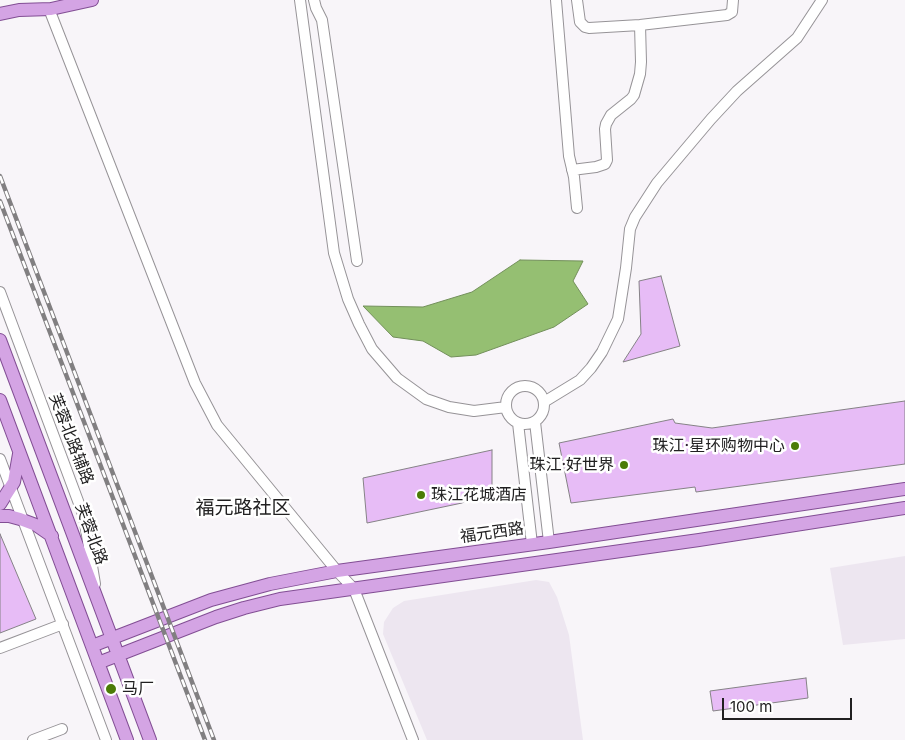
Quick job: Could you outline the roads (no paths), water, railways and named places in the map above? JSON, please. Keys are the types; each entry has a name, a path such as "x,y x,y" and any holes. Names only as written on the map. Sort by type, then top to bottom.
{"main road":[{"path":"0,12 51,9 92,0"},
{"name":"芙蓉北路","path":"0,340 150,740"},
{"path":"0,400 127,740"},
{"path":"0,504 16,477 19,449"},
{"name":"福元西路","path":"92,646 231,594 270,584 337,571 549,542 905,489"},
{"path":"98,662 244,608 280,599 699,540 905,508"},
{"path":"0,516 24,520 52,536"}],"street":[{"path":"300,0 334,253 348,299 359,324 372,349 398,378 426,399 450,407 474,411 506,407"},
{"path":"314,0 322,20 357,261"},
{"path":"556,0 569,156 574,177 577,208"},
{"path":"577,0 580,22 585,27 640,26 727,15 732,12 733,0"},
{"path":"544,402 580,380 602,352 618,319 630,229 635,217 657,183 711,119 745,84 796,38 822,0"},
{"path":"51,9 50,14 195,383 217,424 337,571 354,589 413,740"},
{"path":"572,170 596,167 605,164 607,160 606,124 611,115 631,100 640,74 640,26"},
{"name":"芙蓉北路辅路","path":"0,292 84,517 98,600"},
{"path":"522,386 530,386 536,389 542,395 544,402 541,416 530,424 518,423 512,419 506,407 506,400 510,393 515,388 522,386"},
{"path":"535,422 549,542"},
{"path":"518,423 532,544"},
{"path":"0,459 106,740"},
{"path":"0,648 62,624"},
{"path":"32,740 53,736 62,729"}],"railway":[{"path":"0,176 214,740"},
{"path":"0,201 205,740"}],"place":[{"name":"珠江·星环购物中心","path":"795,446"},
{"name":"珠江·好世界","path":"624,465"},
{"name":"珠江花城酒店","path":"421,495"},
{"name":"马厂","path":"111,689"}],"district":[{"name":"福元路社区","path":"243,508"}]}
